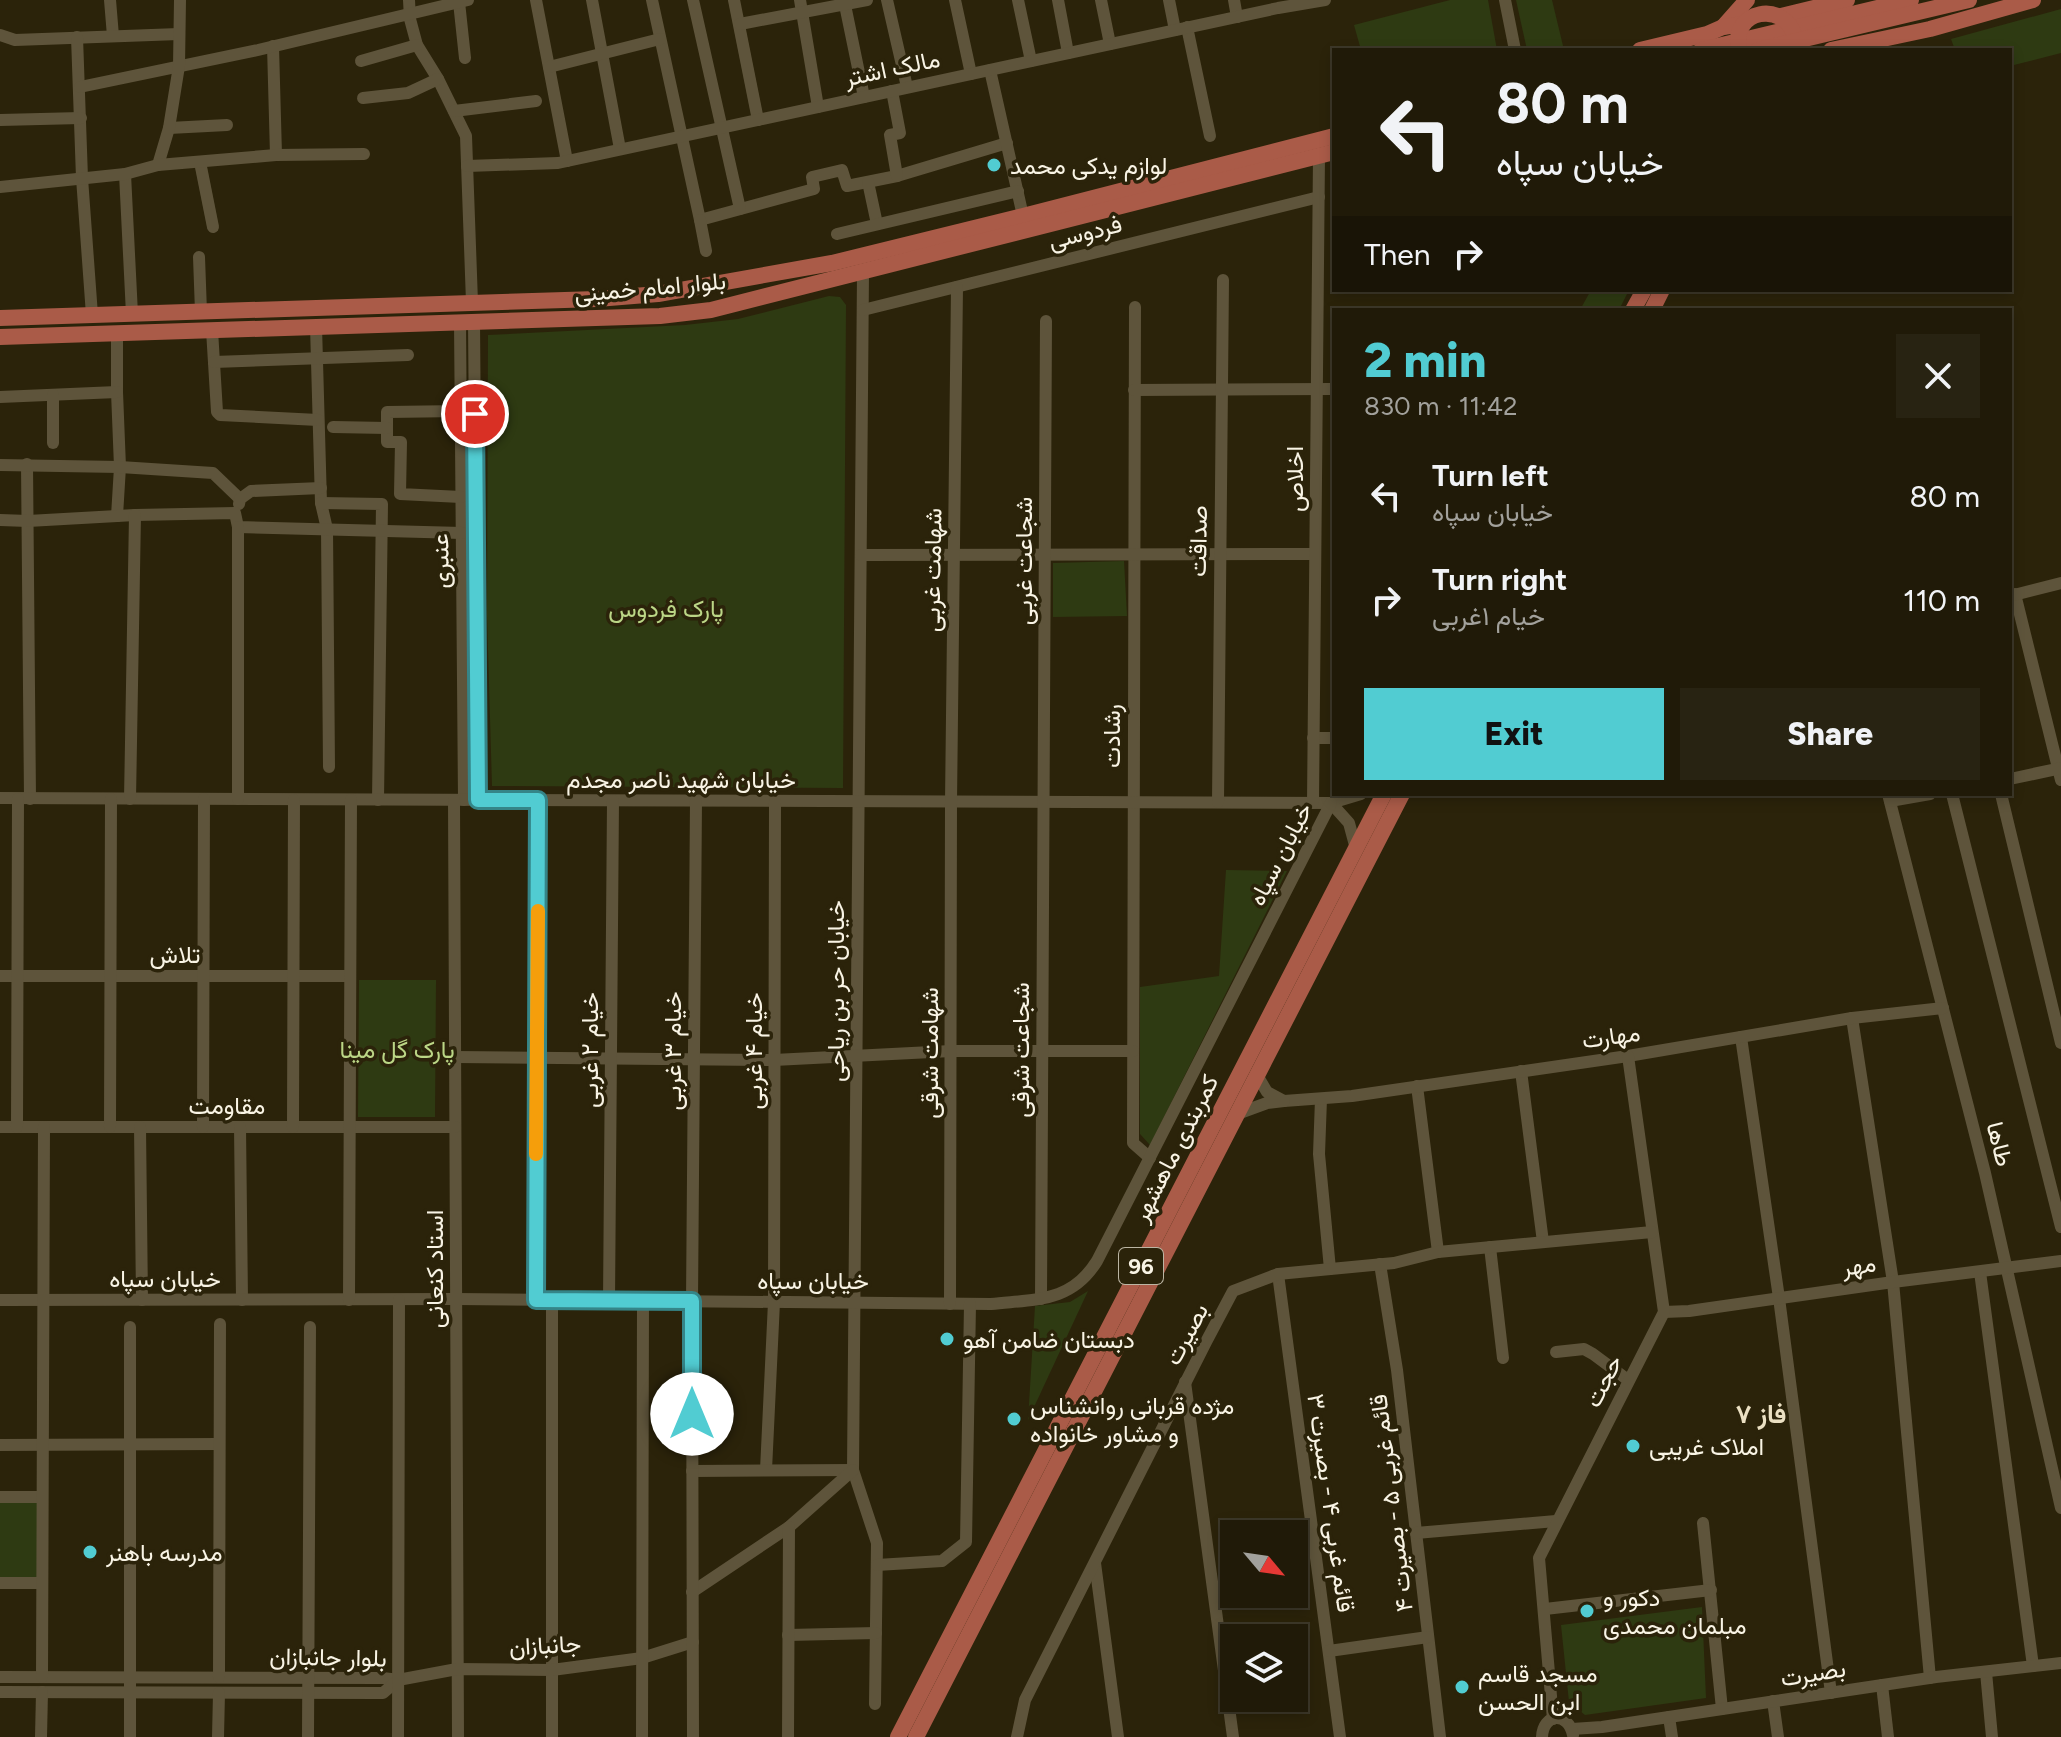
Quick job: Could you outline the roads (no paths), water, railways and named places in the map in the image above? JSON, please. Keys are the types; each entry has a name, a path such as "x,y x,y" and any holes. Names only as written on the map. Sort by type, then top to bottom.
{"main road":[{"path":"1651,48 1911,0"},
{"path":"1766,48 1969,0"},
{"path":"1843,48 1930,29 2033,0"},
{"path":"1710,37 1748,10 1763,12 1843,1"},
{"path":"1837,48 1823,27 1827,12 1843,1"},
{"path":"1710,37 1748,10"},
{"path":"1739,48 1738,36 1748,10"},
{"path":"1778,10 1793,30 1793,48"},
{"path":"1710,37 1720,37 1726,48"},
{"name":"بلوار امام خمینی","path":"0,318 597,299 658,294 832,263 1332,137"},
{"name":"بلوار امام خمینی","path":"0,337 660,316 711,310 1327,154"},
{"path":"733,280 729,292 736,304"},
{"path":"703,285 711,296 711,310"},
{"name":"کمربندی ماهشهر","path":"898,1737 1383,796"},
{"name":"کمربندی ماهشهر","path":"916,1737 1401,796"}],"street":[{"path":"110,0 113,36"},
{"path":"158,165 169,128 179,66 180,0"},
{"path":"536,0 567,161"},
{"path":"592,0 620,149"},
{"path":"652,0 706,251"},
{"path":"693,0 740,209"},
{"path":"734,0 758,120"},
{"path":"740,24 801,6 867,0"},
{"path":"887,0 907,87"},
{"path":"955,0 971,74"},
{"path":"1018,0 1031,61"},
{"path":"1058,0 1068,53"},
{"path":"1101,0 1110,44"},
{"path":"1169,0 1181,29 1210,136"},
{"path":"1234,0 1237,17"},
{"name":"مالک اشتر","path":"467,166 558,163 1237,17 1277,4 1321,0"},
{"path":"1505,0 1515,48"},
{"path":"80,87 273,46 409,6 464,1 465,58"},
{"path":"844,2 864,97"},
{"path":"409,6 417,45 466,136 472,302"},
{"path":"801,6 818,107"},
{"path":"0,35 15,40 179,34"},
{"path":"77,37 82,178 92,315"},
{"path":"549,67 660,39"},
{"path":"361,61 417,45"},
{"path":"273,46 276,155"},
{"path":"990,70 1023,216"},
{"path":"363,98 408,93 438,79"},
{"path":"892,91 900,133 890,135 897,176"},
{"path":"454,111 536,101"},
{"path":"0,120 81,118"},
{"path":"169,128 227,125"},
{"path":"700,220 814,189 812,177 842,170 847,186 897,176 1007,143"},
{"path":"0,187 125,174 158,165 276,155 364,154"},
{"name":"اخلاص","path":"1313,803 1319,197 1327,154"},
{"path":"200,162 213,227"},
{"path":"125,174 132,314"},
{"path":"868,182 877,224"},
{"path":"837,234 1018,191"},
{"name":"فردوسی","path":"863,310 1319,197"},
{"path":"199,257 201,312"},
{"name":"خیابان حر بن ریاحی","path":"863,273 853,1470 877,1543 875,1704"},
{"name":"صداقت","path":"1218,802 1223,280"},
{"name":"شهامت غربی","path":"951,802 957,287"},
{"name":"رشادت","path":"1135,307 1133,1143 1150,1158"},
{"name":"عنبری","path":"459,800 461,411 467,321"},
{"name":"عنبری","path":"467,321 478,800"},
{"name":"شجاعت غربی","path":"1044,802 1046,321"},
{"path":"316,326 321,503 327,529 329,767"},
{"path":"212,330 217,412 220,415 318,420"},
{"path":"117,333 120,467 117,516"},
{"path":"214,362 408,355"},
{"path":"1134,390 1332,389"},
{"path":"0,397 117,392"},
{"path":"53,395 53,443"},
{"path":"461,411 387,412 387,442 401,442 400,494 461,497"},
{"path":"333,427 387,428"},
{"path":"17,1127 27,464"},
{"path":"0,465 120,467 213,473 240,499"},
{"path":"238,799 238,527 235,513 240,499 251,491 321,488"},
{"path":"321,503 382,504 378,800"},
{"path":"0,520 235,513"},
{"path":"130,799 135,515"},
{"path":"238,527 462,533"},
{"path":"861,555 1315,554"},
{"path":"2012,779 2060,772 2012,595 2061,583"},
{"path":"1313,738 1332,738"},
{"name":"خیابان شهید ناصر مجدم","path":"0,798 1331,803 1354,796"},
{"path":"1889,798 1910,796"},
{"path":"1953,796 2061,1227"},
{"path":"2001,796 2061,1043"},
{"name":"طاها","path":"1889,798 1985,1173 2061,1508"},
{"path":"110,1127 111,799"},
{"path":"203,1127 204,799"},
{"path":"293,1127 294,800"},
{"path":"349,1300 351,800"},
{"name":"استاد کنعانی","path":"458,1737 455,1057 459,800"},
{"path":"536,1300 538,800"},
{"name":"خیام ۲ غربی","path":"609,1301 613,801"},
{"name":"خیام ۳ غربی","path":"693,1737 696,801"},
{"name":"خیام ۴ غربی","path":"766,1470 774,1302 775,801"},
{"name":"شهامت شرقی","path":"950,1304 951,802"},
{"name":"شجاعت شرقی","path":"1041,1299 1044,802"},
{"path":"1331,803 1349,823 1356,849"},
{"name":"خیابان سپاه","path":"0,1300 456,1299 970,1304 1055,1297 1080,1283 1090,1273 1331,803"},
{"name":"تلاش","path":"0,976 350,976"},
{"name":"مهارت","path":"1237,1114 1267,1103 1417,1086 1628,1056 1852,1018 1943,1008"},
{"path":"1852,1018 1893,1282 1930,1678"},
{"path":"1741,1037 1831,1693"},
{"path":"455,1057 774,1060 951,1051 1133,1051"},
{"path":"1628,1056 1664,1312"},
{"path":"1521,1071 1543,1242"},
{"path":"1257,1075 1267,1092 1284,1101"},
{"path":"1417,1086 1438,1252"},
{"path":"1321,1099 1319,1154 1330,1269"},
{"name":"مقاومت","path":"0,1127 455,1127"},
{"path":"42,1677 44,1127"},
{"path":"140,1127 142,1300"},
{"path":"240,1127 242,1300"},
{"name":"بصیرت","path":"1017,1737 1025,1700 1233,1291 1278,1274 1380,1264 1438,1252 1652,1232"},
{"path":"1490,1247 1503,1358"},
{"name":"مهر","path":"1664,1312 2061,1261"},
{"name":"قائم غربی ۵ - بصیرت ۴","path":"1380,1264 1397,1370 1440,1737"},
{"path":"1980,1272 2033,1666"},
{"name":"قائم غربی ۴ - بصیرت ۳","path":"1278,1274 1340,1737"},
{"path":"398,1737 399,1300"},
{"path":"552,1300 552,1737"},
{"path":"642,1737 643,1301"},
{"path":"877,1565 942,1561 966,1542 970,1304"},
{"name":"حجت","path":"1553,1719 1539,1558 1664,1312"},
{"path":"219,1677 220,1324"},
{"path":"130,1327 130,1737"},
{"path":"308,1737 310,1327"},
{"path":"1556,1352 1584,1349 1628,1380"},
{"path":"1185,1382 1233,1737"},
{"path":"0,1445 219,1444"},
{"path":"692,1471 853,1470"},
{"path":"692,1592 789,1527 853,1470"},
{"path":"0,1497 42,1497"},
{"path":"1416,1533 1556,1521"},
{"path":"1703,1523 1722,1709"},
{"path":"788,1737 789,1527"},
{"path":"1095,1563 1118,1737"},
{"path":"0,1583 42,1583"},
{"path":"1545,1609 1711,1590"},
{"path":"788,1635 876,1633"},
{"path":"1329,1651 1428,1637"},
{"name":"جانبازان","path":"398,1680 457,1669 552,1670 642,1658 693,1642"},
{"name":"بصیرت","path":"1573,1733 1930,1678 2061,1663"},
{"path":"1986,1672 1992,1737"},
{"name":"بلوار جانبازان","path":"0,1677 398,1680"},
{"name":"بلوار جانبازان","path":"0,1692 383,1693 398,1680"},
{"path":"1882,1685 1888,1737"},
{"path":"41,1737 42,1692"},
{"path":"218,1737 219,1693"},
{"path":"1773,1701 1778,1737"},
{"path":"1669,1717 1672,1737"},
{"path":"1542,1737 1545,1725 1557,1718 1567,1721 1573,1733"}],"place":[{"name":"لوازم یدکی محمد","path":"994,165"},
{"name":"دبستان ضامن آهو","path":"947,1339"},
{"name":"مژده قربانی روانشناس و مشاور خانواده","path":"1014,1419"},
{"name":"املاک غریبی","path":"1633,1446"},
{"name":"مدرسه باهنر","path":"90,1552"},
{"name":"دکور و مبلمان محمدی","path":"1587,1611"},
{"name":"مسجد قاسم ابن الحسن","path":"1462,1687"}],"district":[{"name":"فاز ۷","path":"1761,1414"}],"park label":[{"name":"پارک فردوس","path":"666,608"},
{"name":"پارک گل مینا","path":"397,1049"}]}
